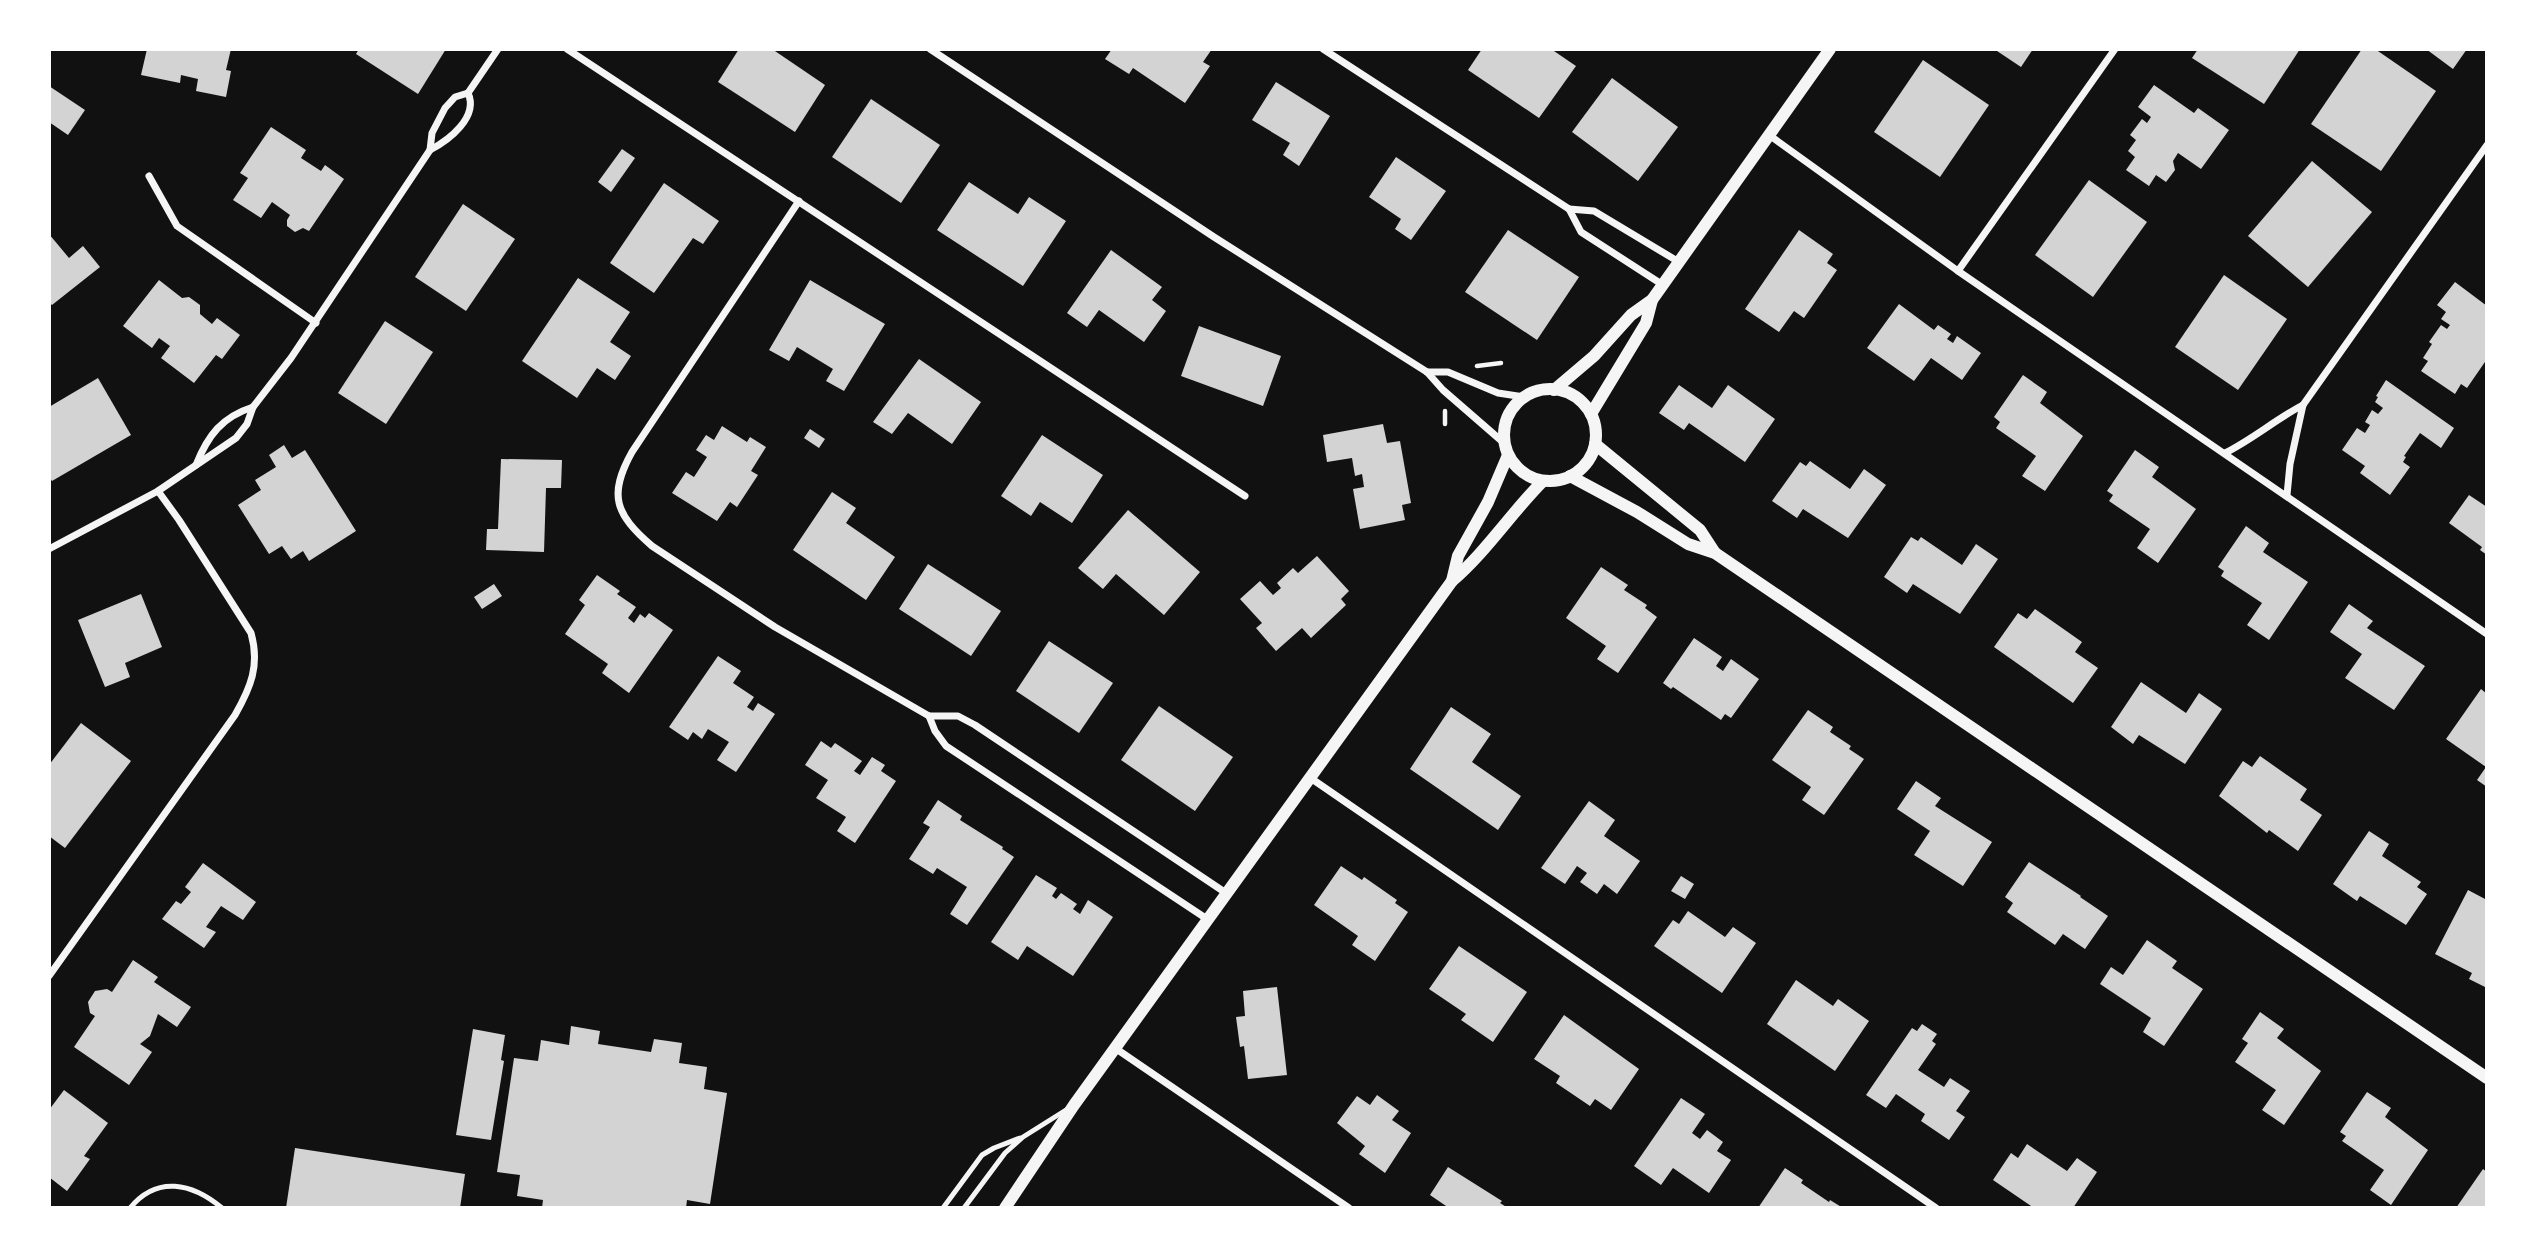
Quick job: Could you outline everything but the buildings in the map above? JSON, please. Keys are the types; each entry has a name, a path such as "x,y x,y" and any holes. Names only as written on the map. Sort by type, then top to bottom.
{"street":[{"path":"49,549 158,491 209,459 236,438 247,424 253,407 316,323 430,150 432,133 445,108 456,97 468,93 498,49"},
{"path":"567,49 1245,496"},
{"path":"930,49 1214,237 1427,372 1443,390 1469,410 1506,449 1515,466 1525,474 1542,481 1559,480 1581,468 1590,457 1595,444 1595,429 1591,414 1582,402 1569,393 1555,390 1534,392 1515,406 1508,417 1506,449 1488,502 1458,556 1452,581"},
{"path":"1323,49 1569,209 1594,211 1679,262"},
{"path":"1555,390 1594,356 1631,315 1652,300 1830,49"},
{"path":"1958,271 2115,49"},
{"path":"430,150 446,142 469,113 472,101 468,93"},
{"path":"1769,135 1958,271 2487,634"},
{"path":"2287,495 2290,464 2304,405 2487,145"},
{"path":"149,176 177,226 316,323"},
{"path":"799,201 632,452 618,482 618,499 624,516 652,546 775,627 929,716 958,716 975,725 1226,893"},
{"path":"1569,209 1581,232 1663,285"},
{"path":"1591,414 1646,323 1652,300"},
{"path":"1427,372 1448,372 1498,393 1524,397"},
{"path":"2225,453 2304,405"},
{"path":"196,465 204,445 221,423 239,411 253,407"},
{"path":"1595,444 1700,530 1715,553"},
{"path":"1570,476 1637,512 1688,544 1715,553 2487,1078"},
{"path":"1004,1208 1074,1105 1207,919 1312,779 1452,581 1471,565 1509,516 1542,481"},
{"path":"49,976 236,715 254,678 256,649 251,633 158,491"},
{"path":"929,716 935,731 946,746 1207,919"},
{"path":"1312,779 1936,1208"},
{"path":"1115,1048 1349,1208"}],"lane":[{"path":"964,1208 1005,1153 1023,1137 1074,1105"},
{"path":"943,1208 982,1155 1023,1137"},
{"path":"130,1208 148,1190 170,1186 194,1190 222,1208"}],"path":[{"path":"1464,368 1501,363"}]}
